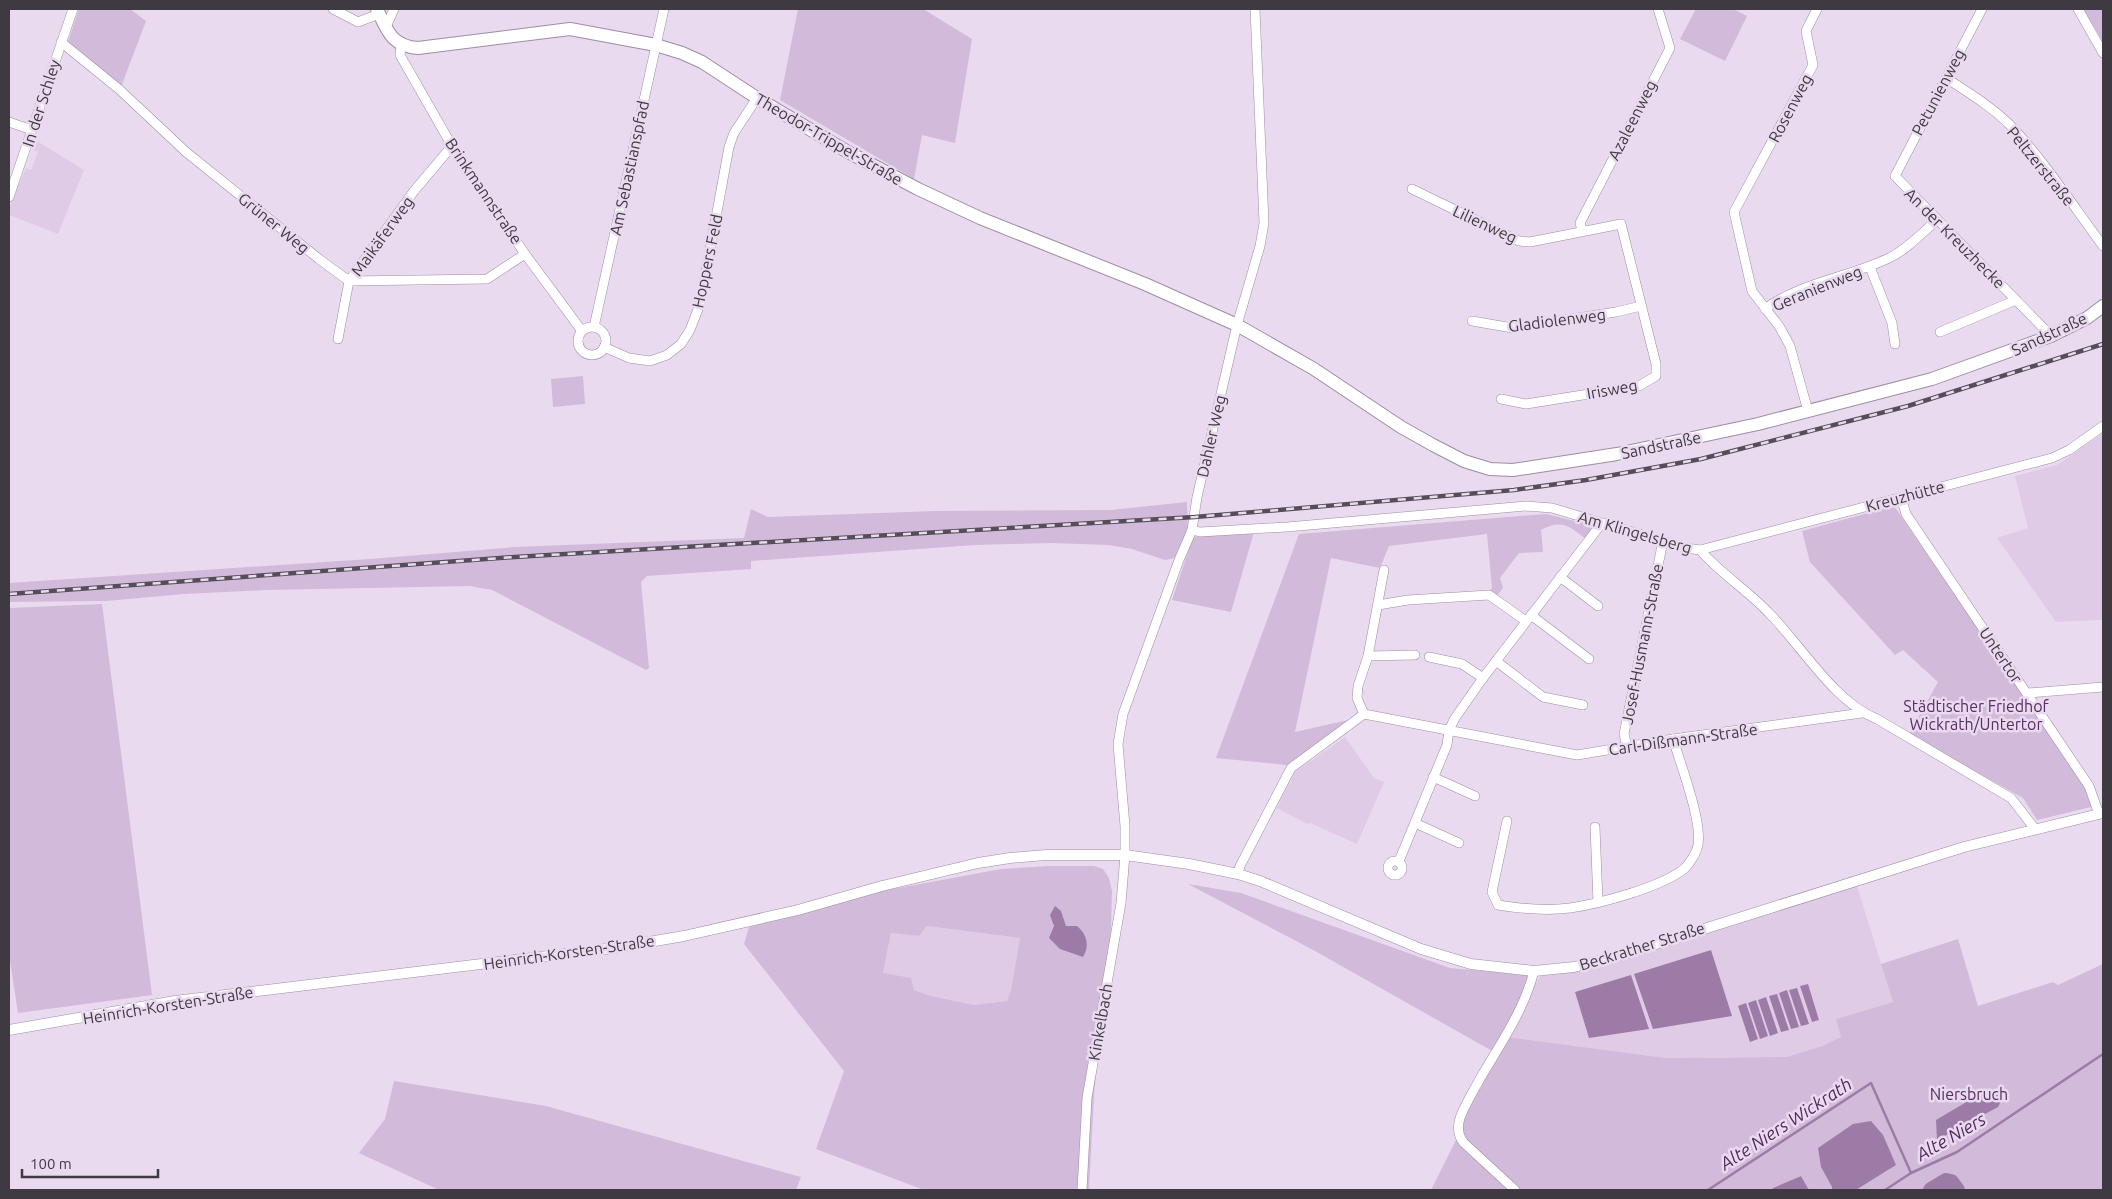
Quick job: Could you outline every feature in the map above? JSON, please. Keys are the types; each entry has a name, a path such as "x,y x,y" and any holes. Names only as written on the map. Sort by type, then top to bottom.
{"main road":[{"path":"380,16 392,38 404,46"},
{"name":"Theodor-Trippel-Straße","path":"404,46 418,48 570,29 656,45 682,53 702,62 756,98 848,152 918,190 1014,232 1145,284 1236,325"},
{"name":"Sandstraße","path":"1236,325 1314,369 1433,446 1464,461 1490,469 1513,470 1617,454 1749,426 1932,380 2051,336 2087,318 2103,306"}],"street":[{"name":"In der Schley","path":"9,197 73,9"},
{"path":"333,9 358,22 380,16 394,9"},
{"name":"Am Sebastianspfad","path":"594,327 664,9"},
{"name":"Dahler Weg","path":"1125,855 1125,826 1118,744 1124,714 1179,560 1192,530 1197,497 1236,325 1260,246 1264,223 1255,9"},
{"name":"Azaleenweg","path":"1582,230 1580,223 1670,48 1658,9"},
{"name":"Rosenweg","path":"1765,309 1752,291 1734,212 1813,65 1806,31 1817,9"},
{"name":"Petunienweg","path":"1895,176 1982,9"},
{"path":"2078,9 2103,53"},
{"name":"Grüner Weg","path":"61,42 120,90 186,152 319,260 349,281"},
{"name":"Brinkmannstraße","path":"404,46 400,55 452,146 525,254 582,331"},
{"name":"Peltzerstraße","path":"1946,78 1982,102 2013,128 2038,158 2103,246"},
{"name":"Hoppers Feld","path":"604,347 629,358 650,361 667,355 681,344 686,337 700,304 729,147 734,133 756,98"},
{"path":"9,122 32,130"},
{"name":"Maikäferweg","path":"338,339 349,281 414,191 452,146"},
{"name":"An der Kreuzhecke","path":"1895,176 2051,336"},
{"name":"Lilienweg","path":"1412,189 1519,241 1530,242 1582,230 1621,224"},
{"name":"Geranienweg","path":"1765,309 1773,303 1829,279 1870,267 1891,257 1937,220"},
{"name":"Irisweg","path":"1501,399 1526,404 1640,386 1656,376 1656,364 1621,224"},
{"path":"349,281 487,279 525,254"},
{"name":"Geranienweg","path":"1870,267 1892,324 1895,344"},
{"name":"An der Kreuzhecke","path":"1940,332 2016,300"},
{"name":"Gladiolenweg","path":"1472,321 1513,328 1616,312 1641,306"},
{"path":"1765,309 1779,326 1790,346 1808,411"},
{"path":"594,327 604,334 604,347 595,354 584,352 578,340 582,331 594,327"},
{"name":"Kreuzhütte","path":"1700,550 2052,458 2070,450 2103,426"},
{"name":"Untertor","path":"1901,497 1906,514 2089,786 2101,814"},
{"name":"Am Klingelsberg","path":"1192,530 1200,532 1287,528 1526,506 1552,508 1700,550 1770,614 1842,696 1862,713 1877,719 2011,798 2035,828"},
{"path":"1399,862 1447,745 1449,730 1455,718 1483,678 1602,523"},
{"name":"Josef-Husmann-Straße","path":"1627,747 1624,734 1663,541"},
{"path":"1238,874 1240,866 1291,768 1364,714 1357,698 1364,665 1368,656 1384,570"},
{"path":"1560,577 1598,606"},
{"path":"1378,605 1408,600 1490,595 1529,618 1589,659"},
{"path":"1368,656 1415,655"},
{"path":"1429,657 1462,664 1483,678"},
{"path":"1496,662 1543,697 1583,705"},
{"path":"2028,693 2103,687"},
{"name":"Carl-Dißmann-Straße","path":"1364,714 1578,754 1862,713"},
{"path":"1507,821 1492,892 1498,905 1528,910 1570,908 1634,892 1666,879 1685,868 1698,849 1699,829 1673,739"},
{"path":"1434,777 1475,796"},
{"name":"Beckrather Straße","path":"1125,855 1189,864 1238,874 1260,881 1448,958 1504,969 1534,971 1574,967 1615,957 1964,847 2035,828 2101,814"},
{"path":"1415,823 1459,842"},
{"path":"1595,827 1598,902"},
{"name":"Heinrich-Korsten-Straße","path":"9,1030 175,1001 604,949 684,936 798,910 882,886 994,861 1046,855 1125,855"},
{"name":"Kinkelbach","path":"1082,1190 1087,1098 1119,916 1125,855"},
{"path":"1515,1190 1464,1143 1458,1128 1460,1118 1474,1090 1526,999 1534,971"}],"shaded area":[{"path":"37,141 84,170 58,234 9,215 9,208 26,168 31,170 38,152 33,150"},
{"path":"2103,433 2103,620 2056,622 1997,538 2028,528 2015,476 2057,465"},
{"path":"1345,737 1374,778 1384,782 1357,844 1310,823 1307,824 1277,808 1295,772"},
{"path":"1857,886 1893,1002 1836,1019 1842,1037 1822,1046 1787,1057 1673,1059 1507,1037 1540,976 1584,968"},
{"path":"1055,906 1061,911 1066,926 1077,926 1085,936 1087,944 1083,957 1060,949 1049,938 1054,926 1050,915"},
{"path":"927,926 1020,938 1011,990 1007,1001 974,1005 931,996 914,990 883,973 891,933 919,936"},
{"path":"1711,950 1732,1016 1653,1029 1634,974"},
{"path":"1631,975 1649,1029 1589,1038 1575,992"},
{"path":"1808,984 1819,1020 1812,1022 1800,986"},
{"path":"1797,988 1809,1024 1801,1026 1789,990"},
{"path":"1787,990 1799,1027 1791,1029 1779,993"},
{"path":"1777,994 1789,1030 1781,1032 1769,996"},
{"path":"1766,997 1778,1033 1770,1036 1758,1000"},
{"path":"1756,1000 1768,1036 1760,1039 1748,1003"},
{"path":"1746,1003 1758,1039 1750,1042 1738,1006"},
{"path":"1985,1091 1998,1092 2002,1099 1998,1107 1937,1140 1936,1120"},
{"path":"1871,1121 1883,1135 1896,1165 1856,1190 1832,1190 1821,1167 1818,1148 1853,1124"},
{"path":"1801,1176 1809,1190 1773,1190 1773,1188"}],"green space":[{"path":"79,9 130,9 146,21 121,87 71,48 68,42"},
{"path":"798,9 923,9 972,39 955,143 922,135 914,179 780,100"},
{"path":"1696,9 1733,9 1747,16 1725,61 1680,39"},
{"path":"2084,10 2103,10 2103,42"},
{"path":"583,376 585,404 553,407 551,379"},
{"path":"1187,502 1188,531 1175,558 1165,560 1132,549 1109,545 1051,543 975,545 751,561 751,569 647,576 641,582 649,668 646,670 492,590 470,586 267,590 184,594 106,601 9,602 9,583 370,559 515,547 744,538 751,509 768,517 935,511 1111,510"},
{"name":"Städtischer Friedhof Wickrath/Untertor","path":"1894,506 2085,785 2091,807 2037,820 2023,798 1909,734 1938,682 1903,650 1895,655 1810,562 1802,531"},
{"path":"1546,514 1595,526 1586,539 1570,528 1560,525 1554,525 1541,530 1543,552 1519,553 1500,578 1503,588 1496,597 1489,592 1492,588 1487,534 1389,546 1380,568 1331,558 1295,732 1348,720 1287,765 1216,758 1299,534"},
{"path":"1254,532 1231,612 1172,600 1193,537"},
{"path":"102,604 152,995 18,1013 9,954 9,608"},
{"path":"1094,866 1103,869 1109,878 1112,891 1111,929 1094,1095 1089,1190 924,1190 816,1149 844,1071 744,944 749,927 877,892 1001,869","holes":["927,926 1020,938 1011,990 1007,1001 974,1005 931,996 914,990 911,978 883,973 891,933 919,936"]},
{"path":"1188,884 1241,893 1450,968 1537,976 1494,1052 1315,951"},
{"name":"Niersbruch","path":"1958,939 1978,1006 2053,982 2058,985 2103,964 2103,1190 1856,1190 1890,1169 1821,1167 1832,1190 1809,1190 1801,1176 1773,1188 1773,1190 1431,1190 1461,1130 1463,1117 1507,1037 1666,1058 1787,1057 1822,1046 1841,1037 1836,1019 1893,1002 1881,964"},
{"path":"394,1081 546,1106 801,1177 796,1190 439,1190 359,1153 385,1119"}],"waterway":[{"name":"Alte Niers","path":"1885,1190 1911,1173 1957,1152 2103,1054"},
{"name":"Alte Niers Wickrath","path":"1708,1190 1871,1083 1911,1173"},
{"path":"1931,1190 1946,1181 1951,1182 1957,1190"}],"railway":[{"path":"9,594 515,557 1195,517 1514,490 1586,480 1701,459 1908,406 2103,344"}]}
